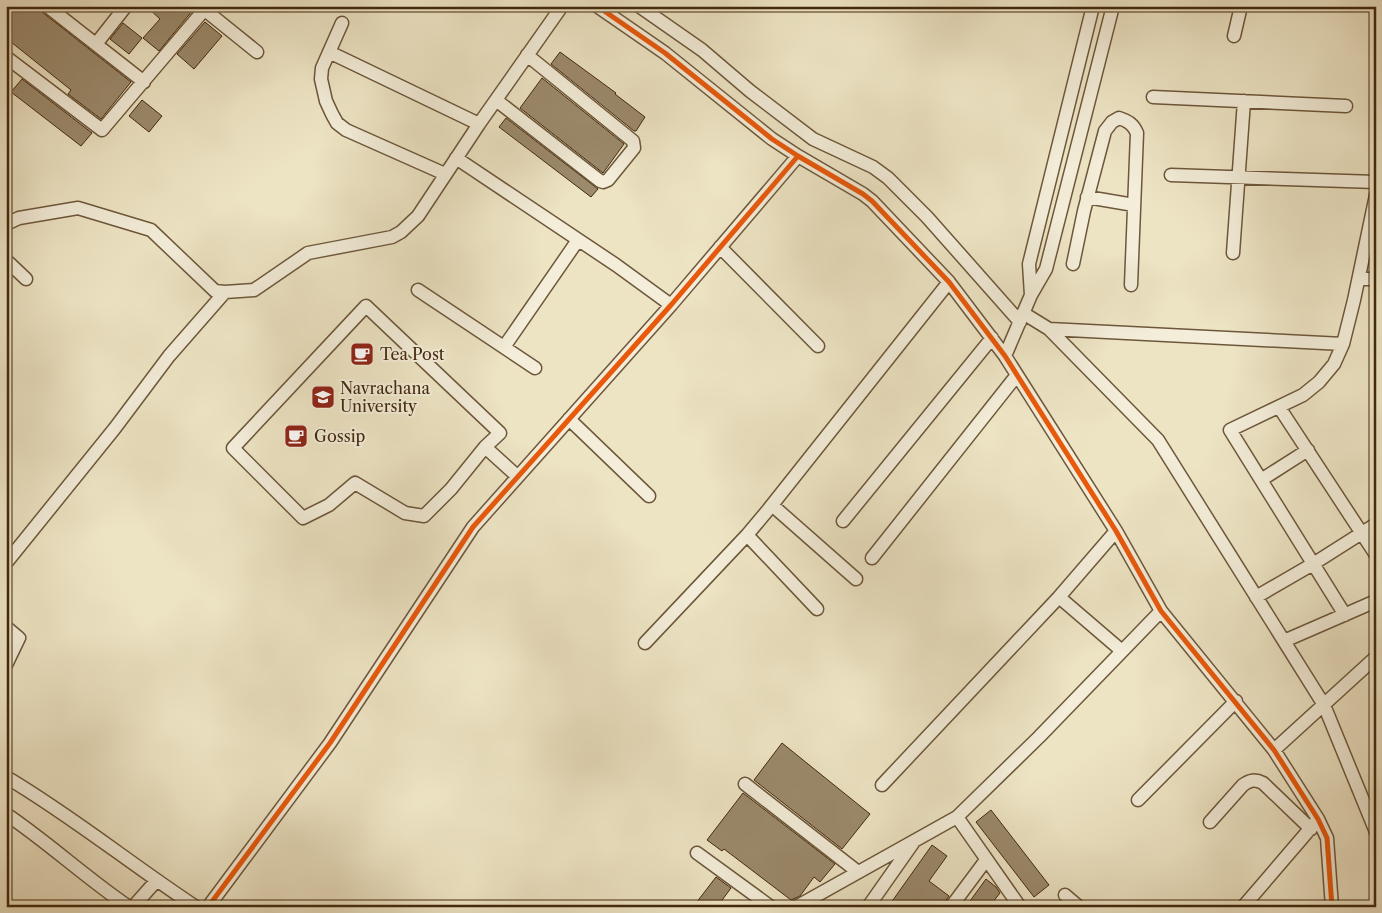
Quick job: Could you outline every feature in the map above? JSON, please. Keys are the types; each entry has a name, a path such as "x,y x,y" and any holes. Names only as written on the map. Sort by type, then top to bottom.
{"street":[{"path":"47,6 144,82"},
{"path":"96,44 126,6"},
{"path":"6,224 19,218 78,208 151,230 215,291 225,292 254,290 308,253 392,237 401,232 418,216 479,124 562,6"},
{"path":"597,6 665,53 749,121 798,156 872,201 949,282 1005,356 1116,531 1161,611 1274,750 1314,824"},
{"path":"639,6 702,50 750,91 813,139 873,167 888,178 1021,317 1049,329 1343,344"},
{"path":"1031,295 1029,264 1093,6"},
{"path":"1005,356 1031,295 1046,268 1113,6"},
{"path":"1234,36 1241,6"},
{"path":"6,57 102,130 144,82 202,8 257,52"},
{"path":"342,23 322,68 321,79 326,101 337,123 346,130 445,174"},
{"path":"329,52 479,124"},
{"path":"496,100 600,181 608,180 634,148 633,141 527,55"},
{"path":"1153,97 1346,106"},
{"path":"1233,253 1244,101"},
{"path":"1074,264 1093,175 1105,131 1112,122 1119,118 1134,126 1137,133 1131,285"},
{"path":"208,907 330,743 473,527 671,305 798,156"},
{"path":"456,158 671,305"},
{"path":"1054,163 1093,175"},
{"path":"1171,175 1376,182"},
{"path":"1345,615 1230,430 1303,395 1319,382 1334,364 1343,344 1376,195"},
{"path":"1088,198 1134,205"},
{"path":"504,347 578,240"},
{"path":"720,247 818,346"},
{"path":"6,260 26,279"},
{"path":"1359,278 1376,279"},
{"path":"645,643 747,535 949,282"},
{"path":"418,290 535,368"},
{"path":"6,564 115,428 169,356 225,292"},
{"path":"366,306 500,432 485,447 451,489 424,516 406,513 355,483 329,504 303,518 233,448 366,306"},
{"path":"1049,329 1158,440 1324,705 1376,832"},
{"path":"843,521 992,338"},
{"path":"872,558 1017,375"},
{"path":"1279,407 1376,555"},
{"path":"569,418 649,496"},
{"path":"485,447 517,476"},
{"path":"1261,480 1308,450"},
{"path":"772,505 856,579"},
{"path":"1256,597 1376,524"},
{"path":"882,785 1059,597 1116,531"},
{"path":"747,535 817,609"},
{"path":"1059,597 1122,651"},
{"path":"1284,641 1376,601"},
{"path":"796,907 956,817 1039,737 1161,611"},
{"path":"6,627 19,638 6,665"},
{"path":"1274,750 1376,657"},
{"path":"1138,800 1236,701"},
{"path":"6,777 41,798 156,881 196,907"},
{"path":"1210,822 1243,785 1249,781 1257,780 1263,783 1314,824 1327,838 1332,907"},
{"path":"745,784 858,872"},
{"path":"6,814 39,837 101,888 129,907"},
{"path":"956,817 1020,907"},
{"path":"1243,907 1314,824"},
{"path":"868,907 914,841"},
{"path":"697,853 771,907"},
{"path":"951,907 986,860"},
{"path":"133,907 156,881"},
{"path":"1066,895 1079,907"}],"building":[{"path":"6,6 37,6 42,12 131,82 101,119 68,94 71,90 6,38"},
{"path":"146,6 192,6 193,10 159,51 143,38 160,19"},
{"path":"205,22 222,36 194,69 177,54"},
{"path":"123,23 142,38 129,54 110,39"},
{"path":"560,52 645,117 636,131 551,64"},
{"path":"542,78 624,144 603,173 520,108"},
{"path":"22,79 92,133 81,146 11,92"},
{"path":"142,100 162,116 149,132 129,116"},
{"path":"506,118 598,189 591,197 499,127"},
{"path":"782,743 870,814 842,849 754,780"},
{"path":"743,793 835,864 820,882 814,877 800,896 791,900 724,849 722,851 707,840"},
{"path":"991,810 1049,885 1034,897 976,822"},
{"path":"932,845 947,856 929,881 949,896 941,907 888,907"},
{"path":"716,877 731,888 717,907 693,907"},
{"path":"986,879 1000,893 989,907 977,907 970,901"}],"cycle path":[{"path":"597,6 665,53 772,139 872,201 949,282 1005,356 1116,531 1161,611 1274,750 1318,819 1327,838 1332,907"},
{"path":"208,907 330,743 473,527 671,305 798,156"}],"place":[{"name":"Tea Post","path":"362,354"},
{"name":"Navrachana University","path":"323,397"},
{"name":"Gossip","path":"296,436"}]}
